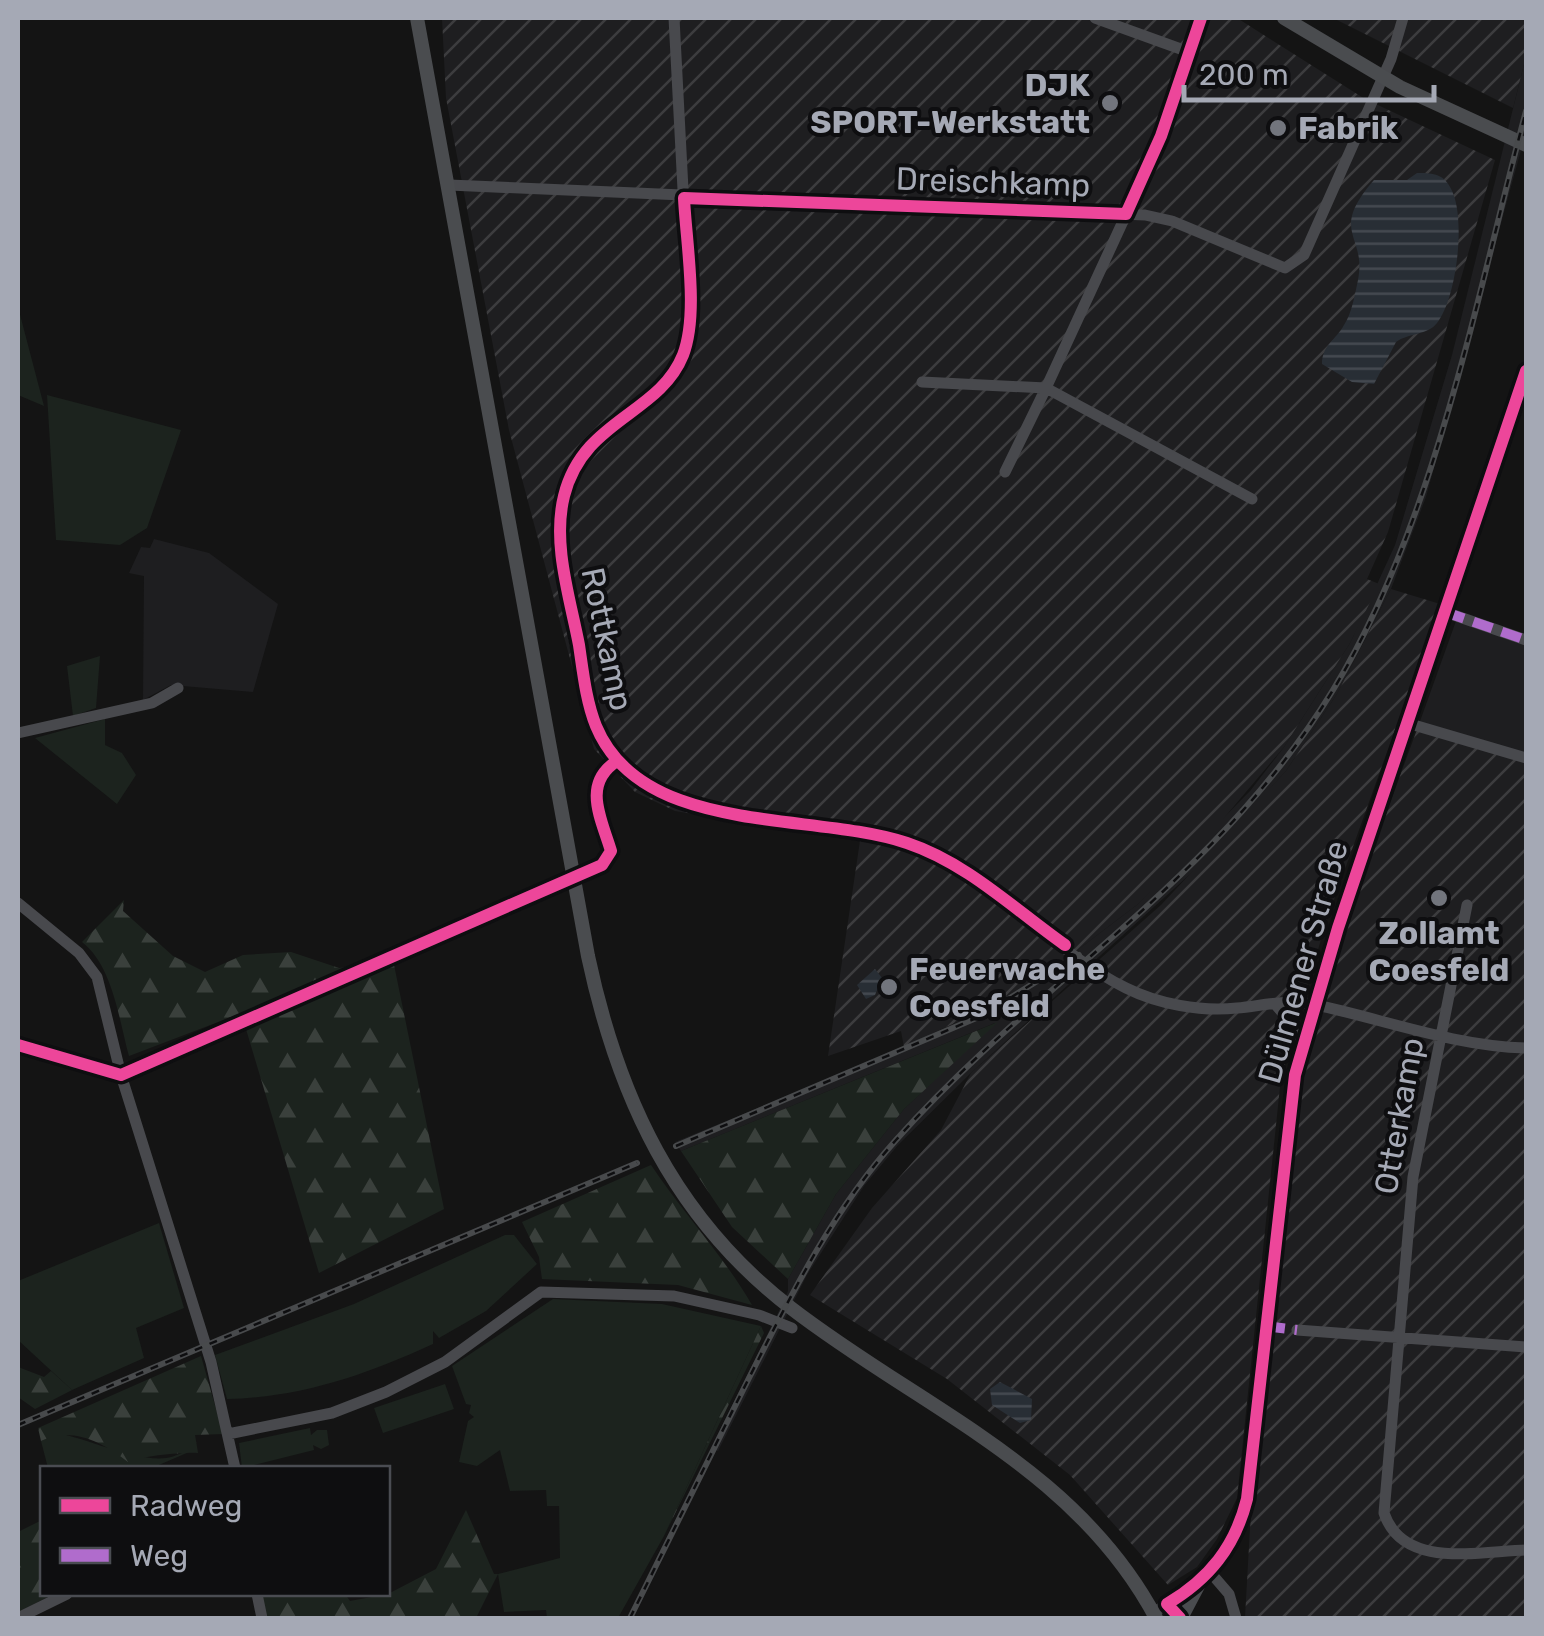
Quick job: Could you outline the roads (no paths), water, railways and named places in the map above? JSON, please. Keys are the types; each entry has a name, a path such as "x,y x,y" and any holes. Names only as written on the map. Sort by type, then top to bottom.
{"main road":[{"path":"417,18 576,896 604,1027 641,1128 708,1230 768,1290 811,1323 967,1424 1056,1491 1120,1562 1154,1616"},
{"path":"1284,18 1415,95 1526,145"},
{"path":"1181,1618 1205,1577"}],"street":[{"path":"674,18 684,198"},
{"path":"1095,18 1189,52"},
{"name":"Dreischkamp","path":"449,185 1126,214 1155,150 1201,18"},
{"path":"1005,472 1126,214 1172,221 1272,266 1296,264 1314,233 1391,59 1403,18"},
{"name":"Rottkamp","path":"684,198 690,329 684,353 666,382 591,443 568,482 560,516 562,552 591,712 618,760 652,790 684,803 872,833 923,849 973,877 1128,989 1172,1003 1234,1009 1315,1005 1442,1035 1526,1048"},
{"name":"Dülmener Straße","path":"1154,1616 1205,1577 1234,1538 1247,1500 1286,1126 1302,1048 1526,371"},
{"path":"922,382 1046,388 1252,500"},
{"path":"1445,612 1526,640"},
{"path":"18,733 152,703 178,688"},
{"path":"1408,723 1526,758"},
{"path":"18,1045 121,1075 602,866 610,851 596,798 601,776 618,760"},
{"path":"18,904 79,953 97,977 121,1075 211,1362 235,1466"},
{"name":"Otterkamp","path":"1467,905 1413,1176 1383,1499 1394,1535 1430,1552 1526,1550"},
{"path":"1275,1004 1292,1024 1302,1048"},
{"path":"228,1434 332,1413 386,1392 445,1362 541,1292 674,1296 732,1308 792,1328"},
{"path":"1297,1330 1526,1347"},
{"path":"1205,1577 1229,1594 1236,1618"},
{"path":"18,1618 63,1596"}],"railway":[{"path":"630,1618 798,1283 873,1167 951,1082 1124,927 1235,819 1286,758 1333,690 1369,625 1426,483 1470,333 1526,111"},
{"path":"676,1146 981,1016 1079,955"},
{"path":"18,1425 637,1163"}],"place":[{"name":"DJK SPORT-Werkstatt","path":"1110,103"},
{"name":"Fabrik","path":"1278,128"},
{"name":"Zollamt Coesfeld","path":"1439,898"},
{"name":"Feuerwache Coesfeld","path":"889,987"}]}
